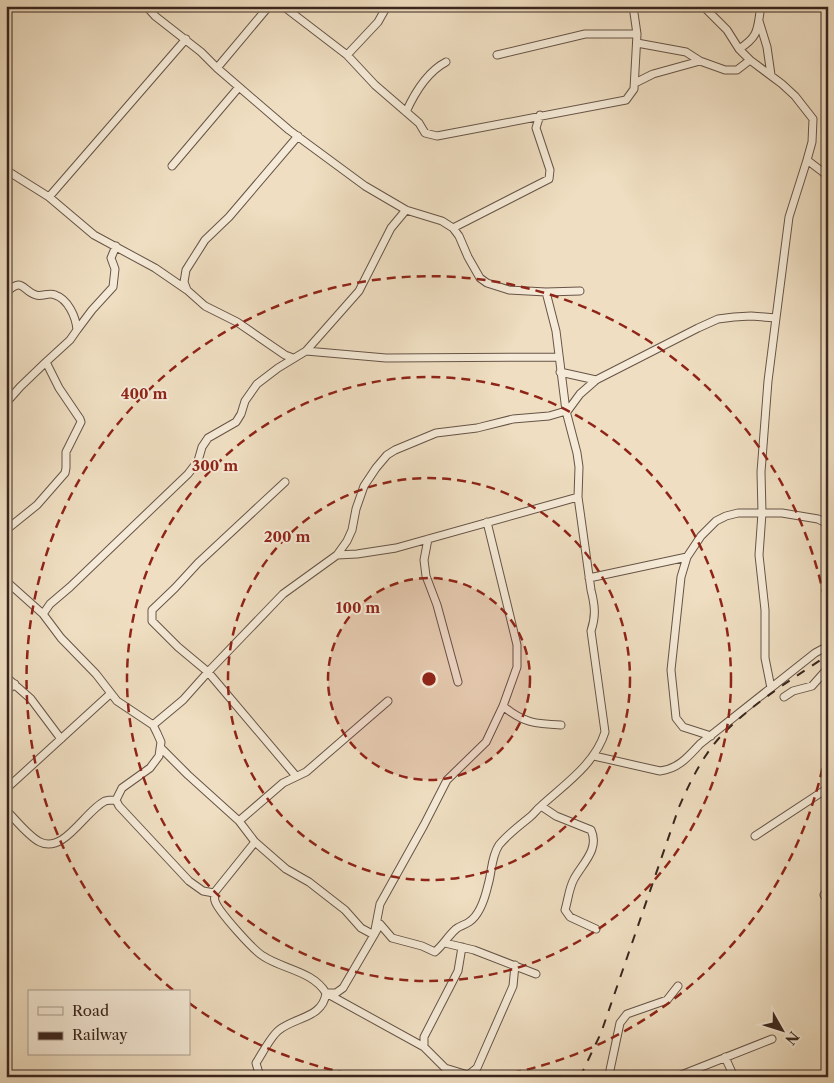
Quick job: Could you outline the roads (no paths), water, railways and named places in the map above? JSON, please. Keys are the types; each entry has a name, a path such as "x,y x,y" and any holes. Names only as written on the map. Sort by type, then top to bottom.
{"street":[{"path":"146,6 155,16 186,39 217,68 298,136 365,186 406,210 442,221 453,228 480,278 487,283 509,290 580,291"},
{"path":"217,68 269,6"},
{"path":"283,6 347,55 375,85 419,123 425,133 437,136 626,100 634,89 638,34 633,6"},
{"path":"347,55 378,22 387,6"},
{"path":"703,6 727,30 750,60 795,96 813,118 812,142 789,216 768,381 761,472 762,513 758,555 765,610 766,658 771,688"},
{"path":"740,49 751,42 757,30 762,6"},
{"path":"759,21 768,47 771,75"},
{"path":"498,55 585,34 638,34"},
{"path":"50,197 186,39"},
{"path":"637,43 686,52 700,61 725,70 737,70 750,60"},
{"path":"634,83 653,74 700,61"},
{"path":"406,112 412,97 434,68 446,62"},
{"path":"172,166 239,86"},
{"path":"453,228 549,179 550,170 536,128 540,115"},
{"path":"187,290 184,282 186,270 198,249 236,210 298,136"},
{"path":"807,160 828,176"},
{"path":"6,170 50,197 94,235 155,268 187,290 205,306 237,322 285,355 293,358"},
{"path":"42,614 50,604 188,474 198,461 202,447 208,438 236,422 245,401 257,384 306,351 359,291 391,228 406,210"},
{"path":"6,403 20,387 70,340 92,310 113,287 115,269 111,258 116,246"},
{"path":"6,293 13,286 18,285 36,295 57,295 71,311 76,320 77,330"},
{"path":"326,992 336,993 343,988 380,924 396,940 422,946 436,952 457,928 470,922 477,915 489,884 492,862 499,846 518,825 556,794 594,756 605,732 591,631 595,618 578,497 578,460 566,412 556,331 546,292"},
{"path":"152,725 183,700 283,594 337,555 352,530 356,508 364,486 387,454 436,433 477,428 514,418 549,416 566,412 580,394 596,380 718,319 751,316 776,318"},
{"path":"306,351 386,358 558,357"},
{"path":"6,530 37,505 65,473 66,452 81,422 59,388 46,362"},
{"path":"560,372 596,380"},
{"path":"285,482 198,563 176,588 152,610 152,621 178,648 208,672 296,776"},
{"path":"337,555 389,549 578,497"},
{"path":"711,736 683,727 676,718 671,670 681,577 687,557 701,536 716,521 738,513 791,514 818,519 828,524"},
{"path":"374,935 380,904 447,780 486,742 503,706 517,666 517,645 486,522"},
{"path":"428,539 424,560 426,576 437,605 458,682"},
{"path":"589,578 687,557"},
{"path":"6,582 42,614 61,638 96,674 117,701 152,725 162,742 159,756 150,768 128,782 122,788 116,800"},
{"path":"594,756 660,771 671,770 686,759 700,744 815,654 828,646"},
{"path":"784,697 793,691 812,686 828,668"},
{"path":"6,677 31,699 61,738"},
{"path":"6,691 15,684"},
{"path":"6,789 110,694"},
{"path":"239,822 283,783 312,768 388,701"},
{"path":"503,706 515,716 537,724 561,725"},
{"path":"161,748 239,822 255,842 286,869 309,882 345,910 361,928 374,935"},
{"path":"754,836 828,788"},
{"path":"6,810 35,839 41,843 55,844 73,831 93,810 106,801 116,800"},
{"path":"116,800 119,806 189,881 204,891 214,893"},
{"path":"541,806 556,816 591,830 594,835 589,858 573,881 565,910 570,917 596,929"},
{"path":"255,842 214,893 219,909 252,947 263,956 297,970 316,982 326,992 424,1047 445,1068 448,1077"},
{"path":"828,889 824,896 828,901"},
{"path":"445,943 474,950 536,974"},
{"path":"424,1047 424,1037 458,971 462,947"},
{"path":"445,1068 474,1075 513,986 514,965"},
{"path":"611,1077 610,1070 620,1023 623,1018 627,1014 667,1000 678,986"},
{"path":"260,1077 256,1063 278,1030 315,1012 325,1001 326,992"},
{"path":"676,1077 772,1039"},
{"path":"725,1057 734,1077"}],"railway":[{"path":"580,1077 601,1033 679,807 702,761 720,737 745,714 828,655"}]}
